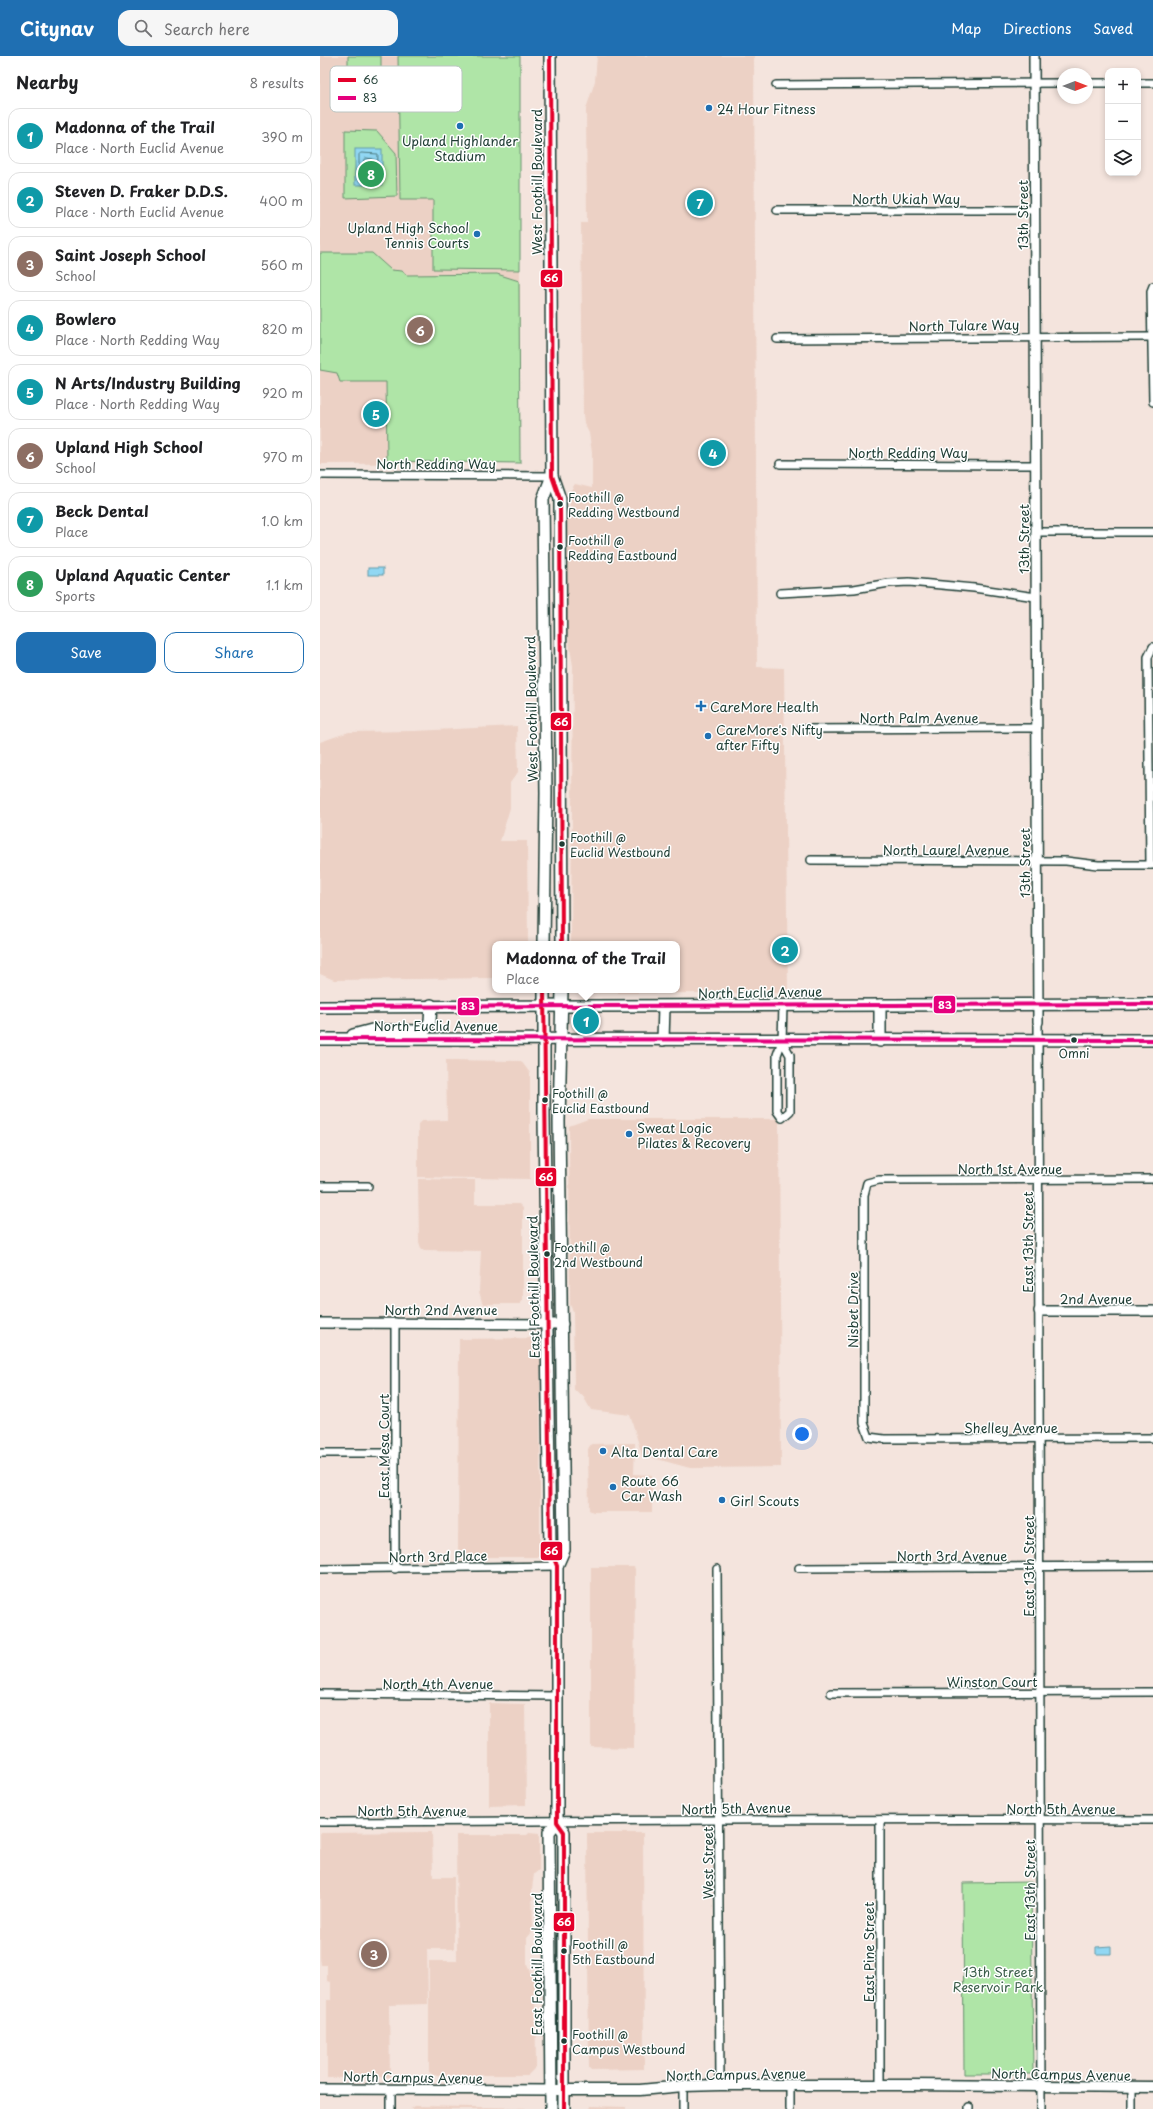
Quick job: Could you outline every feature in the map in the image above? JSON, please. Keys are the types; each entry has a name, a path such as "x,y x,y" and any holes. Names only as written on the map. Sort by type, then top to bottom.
{"main road":[{"name":"West Foothill Boulevard","path":"550,56 552,476 560,499 562,941"},
{"name":"West Foothill Boulevard","path":"544,941 545,714 543,498 552,476"},
{"path":"545,714 551,722 553,733 554,790 556,794 562,797"},
{"path":"544,993 544,1007"},
{"path":"562,993 562,1007"},
{"name":"North Euclid Avenue","path":"320,1007 664,1007 782,1005 1153,1004"},
{"path":"880,1005 880,1041"},
{"path":"334,1039 372,1030 420,1031 426,1029 430,1021 431,1006"},
{"name":"East Foothill Boulevard","path":"544,1007 543,1039 550,1548 557,1566 557,1822 564,1832 564,2109"},
{"name":"East Foothill Boulevard","path":"557,1566 564,1550 560,1039 562,1007"},
{"path":"663,1040 664,1007"},
{"name":"North Euclid Avenue","path":"320,1039 782,1041 1153,1040"},
{"name":"East Foothill Boulevard","path":"551,2109 549,1832 557,1822"},
{"name":"North Campus Avenue","path":"551,2090 640,2090 683,2086 720,2085 1153,2087"}],"street":[{"name":"13th Street","path":"1034,56 1038,1022"},
{"path":"776,85 1057,83"},
{"path":"1093,83 1105,83"},
{"path":"1141,83 1153,83"},
{"name":"North Ukiah Way","path":"777,210 1035,210"},
{"path":"1153,286 1151,290 1153,402"},
{"name":"North Tulare Way","path":"777,339 1036,336 1151,337"},
{"name":"North Redding Way","path":"780,464 1036,465"},
{"name":"North Redding Way","path":"320,475 552,476"},
{"path":"1036,532 1153,532"},
{"path":"780,593 854,590 889,583 909,582 974,588 1036,597"},
{"path":"1151,865 1151,755 1148,657 1153,647"},
{"name":"North Palm Avenue","path":"800,729 1037,728"},
{"name":"North Laurel Avenue","path":"811,860 1066,861 1098,865 1151,865"},
{"path":"782,1005 782,1041 777,1055 777,1110 782,1118 790,1111 790,1055 782,1041"},
{"name":"East 13th Street","path":"1038,1022 1041,2109"},
{"name":"North 1st Avenue","path":"867,1183 879,1180 1153,1180"},
{"name":"Nisbet Drive","path":"867,1183 864,1195 864,1423 869,1437"},
{"path":"320,1186 368,1186"},
{"name":"2nd Avenue","path":"1039,1311 1153,1311"},
{"name":"North 2nd Avenue","path":"320,1323 395,1322 562,1324"},
{"name":"East Mesa Court","path":"395,1322 395,1569"},
{"name":"Shelley Avenue","path":"869,1437 884,1439 1153,1438"},
{"path":"320,1453 395,1453"},
{"name":"North 3rd Place","path":"320,1569 557,1566"},
{"name":"North 3rd Avenue","path":"799,1568 1153,1566"},
{"name":"West Street","path":"717,1569 720,2085"},
{"name":"Winston Court","path":"831,1693 1153,1692"},
{"name":"North 4th Avenue","path":"320,1694 557,1696"},
{"name":"North 5th Avenue","path":"320,1822 1041,1819 1153,1820"},
{"name":"East Pine Street","path":"880,1820 880,2085"},
{"path":"790,2085 790,2109"},
{"path":"683,2086 683,2109"},
{"path":"1132,2088 1132,2109"},
{"name":"North Campus Avenue","path":"320,2089 460,2091 551,2090"},
{"path":"391,2089 391,2109"}],"shaded area":[{"path":"320,56 520,56 520,463 320,464"},
{"path":"597,56 754,56 757,667 784,668 788,993 680,993 680,941 571,941 573,666 567,630 567,511 570,511 569,493 575,484 592,488 592,453 589,433 584,423 583,414 581,223 587,223 586,109 595,81"},
{"path":"517,726 518,772 510,783 510,808 500,841 527,841 528,941 492,941 492,978 334,980 320,974 320,742 349,732 415,731"},
{"path":"446,1060 521,1061 530,1073 530,1179 418,1177 418,1124 421,1121 447,1120"},
{"path":"588,1119 779,1119 781,1467 690,1468 642,1455 630,1415 591,1410 583,1396 574,1390 573,1311 570,1305 569,1126"},
{"path":"418,1179 475,1180 475,1204 519,1204 523,1208 523,1300 520,1304 484,1304 482,1302 479,1291 481,1251 424,1250 421,1248 419,1242"},
{"path":"535,1338 539,1342 540,1349 540,1557 461,1557 458,1553 459,1339"},
{"path":"635,1443 634,1474 652,1475 652,1512 593,1512 589,1510 588,1449 591,1444"},
{"path":"591,1567 634,1567 635,1569 634,1748 591,1747"},
{"path":"489,1703 525,1704 526,1805 489,1806"},
{"path":"432,1832 433,1877 454,1877 454,1949 427,1949 428,2004 389,2005 390,2077 327,2078 327,2000 331,2000 331,1982 327,1981 327,1965 321,1965 320,1958 320,1833"},
{"path":"529,1833 539,1834 539,1870 534,1874 532,1889 533,1931 527,1938 527,1965 535,1984 536,2067 528,2075 433,2075 429,2072 429,1961 457,1961 456,1835 527,1835"},
{"path":"587,1833 643,1833 644,2069 591,2070 589,2068"},
{"path":"414,2106 525,2108 525,2109 410,2109"},
{"path":"591,2106 626,2107 626,2109 590,2109"}],"green space":[{"path":"348,56 381,56 381,66 348,66"},
{"name":"Upland Highlander Stadium","path":"398,56 520,56 520,270 433,269 433,200 400,200 399,112 462,112 462,66 398,66"},
{"path":"345,130 377,131 396,153 397,196 345,198"},
{"path":"320,253 372,253 391,270 402,271 407,275 497,274 519,281 520,463 387,461 386,382 340,382 337,373 320,370"},
{"name":"13th Street Reservoir Park","path":"1031,1882 1033,2074 964,2074 963,1883"}],"water":[{"path":"355,149 382,149 382,185 355,185"},
{"path":"368,568 383,568 383,575 368,575"},
{"path":"1111,1946 1111,1954 1096,1954 1096,1947"}],"transit line":[{"name":"66","path":"550,56 552,476 560,499 562,941"},
{"name":"66","path":"544,993 550,1548 557,1566 557,1822 564,1832 564,2109"},
{"name":"83","path":"320,1007 1153,1004"},
{"name":"83","path":"320,1039 1153,1040"}],"place":[{"name":"24 Hour Fitness","path":"709,108"},
{"name":"Upland Highlander Stadium","path":"460,126"},
{"name":"Upland Aquatic Center","path":"371,174"},
{"name":"Beck Dental","path":"700,203"},
{"name":"Upland High School Tennis Courts","path":"477,234"},
{"name":"Upland High School","path":"420,330"},
{"name":"N Arts/Industry Building","path":"376,414"},
{"name":"Bowlero","path":"713,453"},
{"name":"Foothill @ Redding Westbound","path":"560,504"},
{"name":"Foothill @ Redding Eastbound","path":"560,547"},
{"name":"CareMore Health","path":"701,706"},
{"name":"CareMore's Nifty after Fifty","path":"708,736"},
{"name":"Foothill @ Euclid Westbound","path":"562,844"},
{"name":"Steven D. Fraker D.D.S.","path":"785,950"},
{"name":"Madonna of the Trail","path":"586,1021"},
{"name":"Omni","path":"1074,1040"},
{"name":"Foothill @ Euclid Eastbound","path":"545,1100"},
{"name":"Sweat Logic Pilates & Recovery","path":"629,1134"},
{"name":"Foothill @ 2nd Westbound","path":"547,1254"},
{"name":"Alta Dental Care","path":"603,1451"},
{"name":"Route 66 Car Wash","path":"613,1487"},
{"name":"Girl Scouts","path":"722,1500"},
{"name":"Foothill @ 5th Eastbound","path":"564,1951"},
{"name":"Saint Joseph School","path":"374,1954"},
{"name":"Foothill @ Campus Westbound","path":"564,2041"}]}
